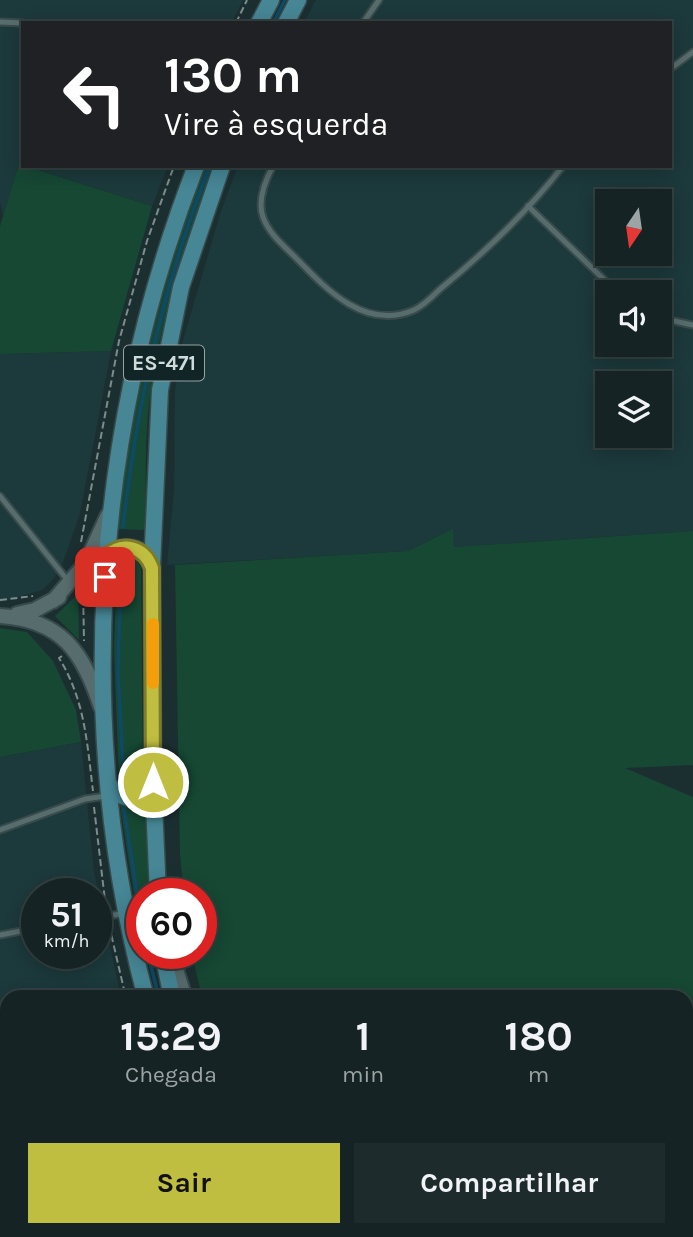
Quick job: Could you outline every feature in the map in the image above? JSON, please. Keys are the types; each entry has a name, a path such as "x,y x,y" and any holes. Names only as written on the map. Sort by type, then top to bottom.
{"main road":[{"path":"260,21 271,0"},
{"path":"287,21 298,0"},
{"name":"ES-471","path":"126,913 103,792 105,557 126,412 148,312 195,168"},
{"name":"ES-471","path":"157,878 153,782 152,568 159,399 166,352 190,254 221,168"},
{"path":"75,583 100,538 114,494"},
{"path":"3,616 34,610 53,601 105,557 120,548 132,548 143,553 152,568"},
{"path":"3,616 48,626 73,649 97,693 105,722"},
{"path":"103,792 131,799 147,792 153,782"},
{"name":"ES-471","path":"139,969 144,990"},
{"path":"166,969 170,990"},
{"path":"175,969 182,990"}],"lane":[{"path":"364,21 379,0"},
{"path":"0,22 21,23"},
{"path":"672,68 693,52"},
{"path":"272,168 263,186 262,216 272,234 335,298 378,314 397,315 416,309 453,278 528,206 562,168"},
{"path":"528,206 605,280"},
{"path":"672,321 693,326"},
{"path":"0,496 75,583"},
{"path":"0,830 103,792"},
{"path":"112,916 126,913"},
{"path":"0,934 21,931"}],"path":[{"path":"237,21 247,0"},
{"path":"79,547 90,508 120,341 144,252 172,168"},
{"path":"75,583 84,642 59,658 81,705 103,792 106,878"},
{"path":"0,600 38,595"},
{"path":"112,935 124,990"}],"shaded area":[{"path":"0,0 243,0 233,21 21,21 21,164 3,216 0,202"},
{"path":"316,0 693,0 693,531 453,547 452,530 408,551 167,565 174,490 175,391 182,344 221,211 237,168 672,168 672,21 305,21"},
{"path":"33,168 167,168 152,206"},
{"path":"111,351 80,514 63,562 54,578 42,590 0,602 0,354"},
{"path":"81,742 95,878 21,878 21,969 112,969 112,955 119,990 0,990 0,757"}],"green space":[{"path":"19,164 21,168 32,168 152,206 111,351 0,354 0,226"},
{"path":"204,168 214,168 178,272 152,381 147,437 146,530 118,529 131,436 150,345 189,210"},
{"path":"453,529 454,547 693,531 693,765 625,768 693,797 693,990 200,990 195,969 217,969 217,878 182,878 175,565 408,551"},
{"path":"124,557 135,558 141,568 143,780 139,789 126,790 119,781 114,649 117,566"},
{"path":"78,594 79,640 55,616"},
{"path":"0,628 27,632 53,661 76,710 81,742 0,757"},
{"path":"147,802 150,878 132,878 120,805 135,808"}],"waterway":[{"path":"274,21 285,0"},
{"path":"123,527 136,435 154,344 179,254 209,168"},
{"path":"121,561 118,671 124,786"},
{"path":"124,809 135,878"},
{"path":"152,969 157,990"}],"slow traffic":[{"path":"153,624 153,683"}],"route":[{"path":"105,577 105,557 120,548 132,548 143,553 152,568 153,782"}]}
